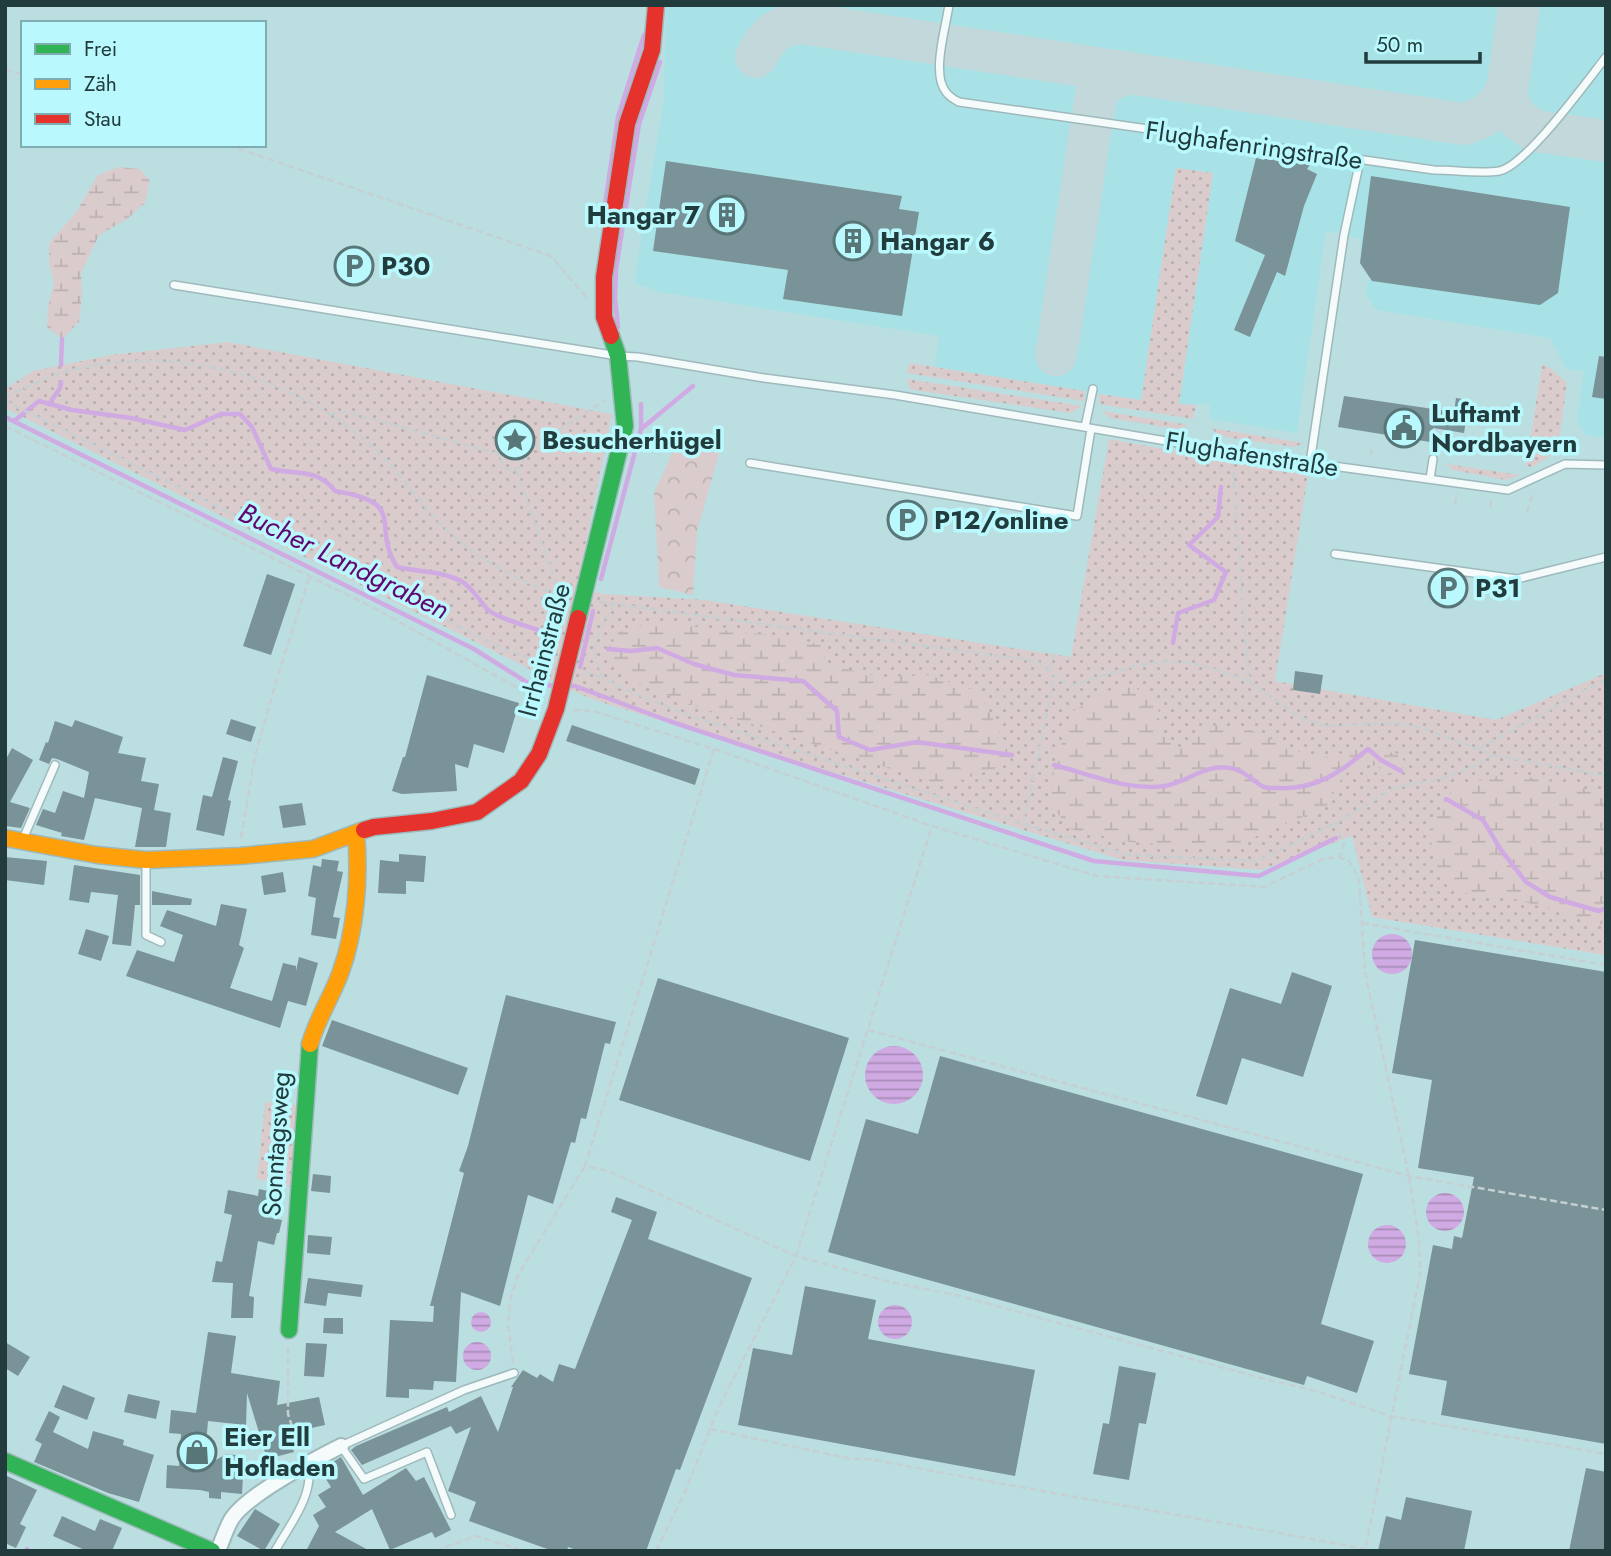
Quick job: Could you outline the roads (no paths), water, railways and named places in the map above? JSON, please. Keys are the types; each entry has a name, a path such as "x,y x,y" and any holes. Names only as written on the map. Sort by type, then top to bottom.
{"street":[{"name":"Irrhainstraße","path":"5,838 97,855 146,860 240,856 313,849 374,827 432,821 477,812 521,781 539,754 557,704 625,426 618,356 604,317 604,276 627,124 652,50 656,5"},
{"name":"Sonntagsweg","path":"289,1330 308,1053 311,1036 341,970 349,933 358,848 356,834"},
{"path":"218,1551 232,1518 251,1501 306,1464 341,1446"},
{"path":"5,1461 212,1551"}],"lane":[{"name":"Flughafenringstraße","path":"949,5 939,66 940,81 946,93 959,102 1434,170 1501,171 1516,162 1538,140 1606,57"},
{"path":"1310,463 1344,235 1360,160"},
{"name":"Flughafenstraße","path":"174,285 618,356 895,396 1231,452 1508,490 1565,464 1606,465"},
{"path":"750,463 1077,516 1093,389"},
{"path":"1430,479 1433,459"},
{"path":"1335,554 1517,579 1526,579 1606,557"},
{"path":"23,840 55,765"},
{"path":"146,860 146,935 160,942"},
{"path":"451,1515 427,1452 364,1479 341,1446 464,1390 514,1373"},
{"path":"275,1551 307,1495 311,1476 306,1464"}],"waterway":[{"path":"605,204 618,117 644,35"},
{"path":"618,327 616,269 639,124 660,62"},
{"path":"61,365 62,339"},
{"path":"49,404 61,382"},
{"path":"601,579 641,429 693,386"},
{"path":"14,421 39,401 72,410 131,418 185,430 221,414 240,414 252,427 271,469 314,476 335,491 373,502 384,518 386,539 397,567 438,573 461,581 492,612 554,635"},
{"path":"641,404 641,428"},
{"name":"Bucher Landgraben","path":"5,417 474,649 528,683 556,686"},
{"path":"1173,643 1178,613 1214,600 1226,572 1189,545 1218,517 1221,487"},
{"path":"580,667 593,611"},
{"path":"608,649 631,651 657,648 694,664 734,675 803,681 837,711 839,737 870,750 917,742 1012,755"},
{"path":"568,686 575,686 669,721 1094,861 1259,876 1336,838"},
{"path":"1054,765 1122,784 1150,787 1172,784 1221,767 1235,769 1264,787 1292,788 1327,778 1368,749 1401,771"},
{"path":"1446,799 1483,820 1501,850 1526,882 1550,897 1599,911 1606,908"}],"place":[{"name":"Hangar 7","path":"727,215"},
{"name":"Hangar 6","path":"853,241"},
{"name":"P30","path":"354,266"},
{"name":"Luftamt Nordbayern","path":"1404,428"},
{"name":"Besucherhügel","path":"515,440"},
{"name":"P12/online","path":"907,520"},
{"name":"P31","path":"1448,588"},
{"name":"Eier Ell Hofladen","path":"197,1452"}]}
